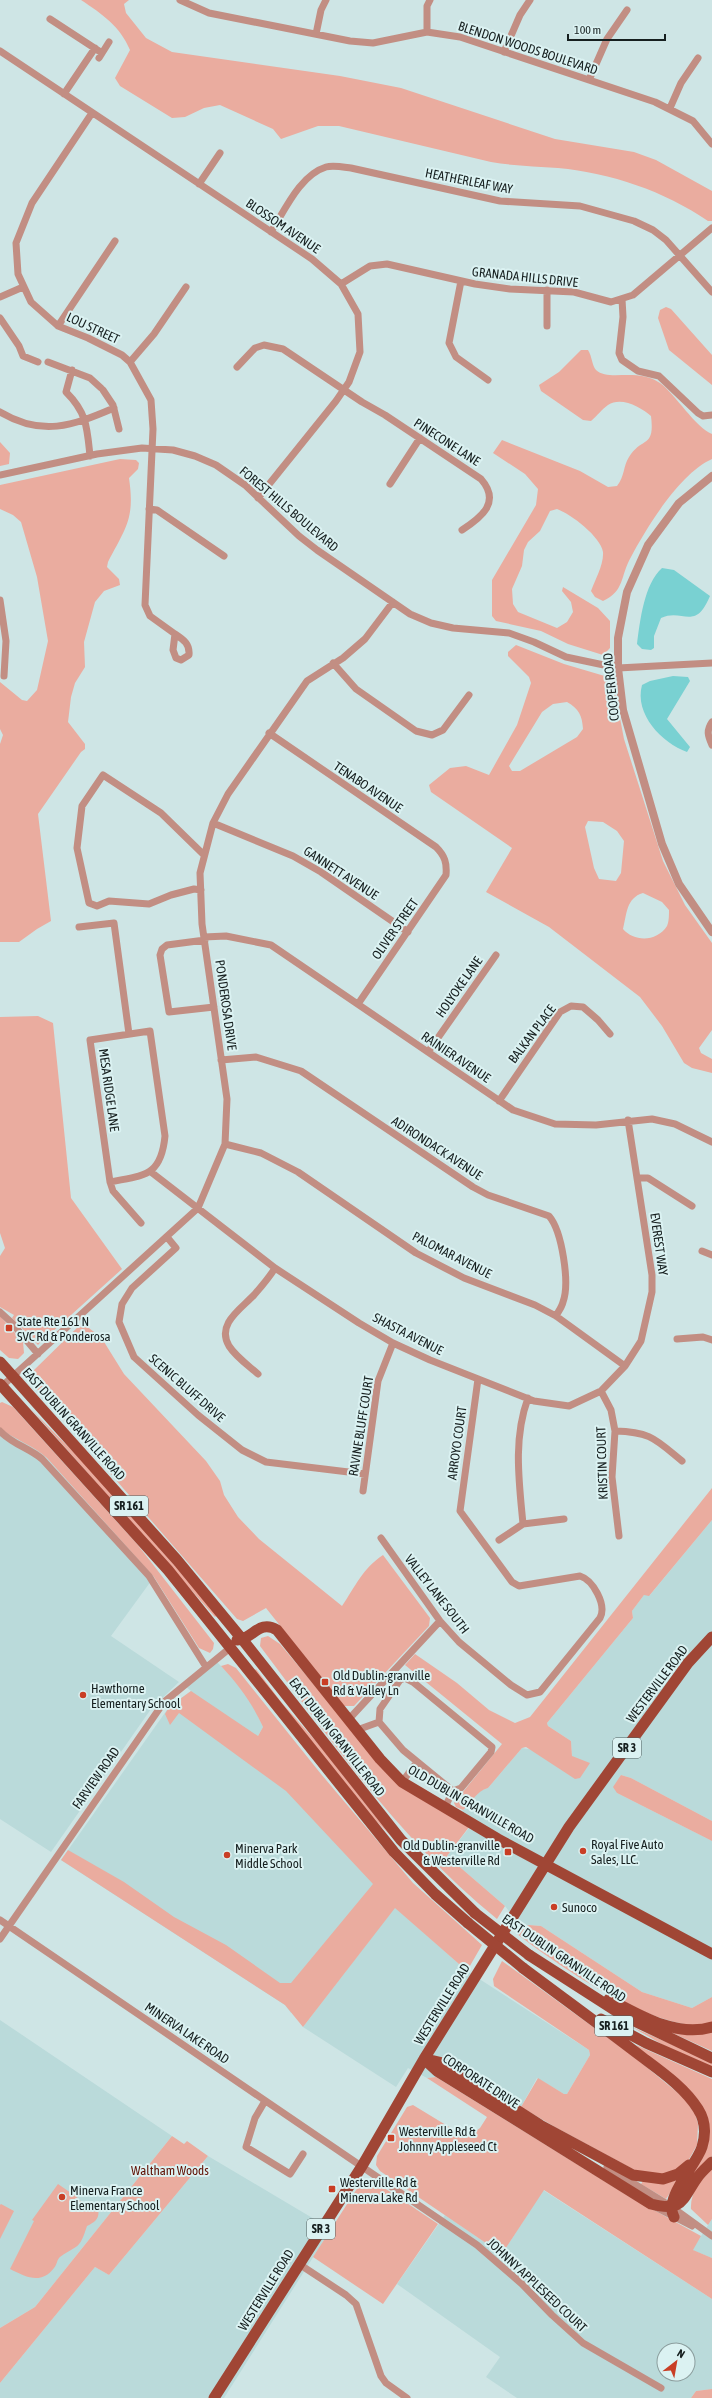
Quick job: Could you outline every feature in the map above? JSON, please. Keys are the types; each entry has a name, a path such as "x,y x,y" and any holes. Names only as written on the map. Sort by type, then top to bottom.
{"main road":[{"name":"EAST DUBLIN GRANVILLE ROAD","path":"0,1362 242,1639 325,1746 401,1840 442,1882 475,1913 529,1955 624,2016 712,2058"},
{"path":"0,1369 13,1376"},
{"name":"EAST DUBLIN GRANVILLE ROAD","path":"1,1386 175,1579 394,1852 435,1894 523,1968 615,2027 673,2056 712,2072"},
{"path":"1,1386 20,1394 108,1484"},
{"path":"175,1579 188,1586 230,1636 235,1640 242,1639"},
{"name":"OLD DUBLIN GRANVILLE ROAD","path":"242,1639 261,1627 272,1627 278,1630 380,1759 402,1782 498,1839 712,1954"},
{"name":"WESTERVILLE ROAD","path":"214,2398 362,2166 424,2059 572,1824 684,1669 712,1637"},
{"path":"230,1648 234,1646 241,1649 315,1742 325,1746"},
{"path":"529,1955 619,2004 664,2025 691,2030 712,2027"},
{"path":"523,1968 618,2038 686,2094 697,2108 704,2123 704,2139 696,2160 673,2198 673,2212"},
{"name":"CORPORATE DRIVE","path":"424,2059 442,2063 540,2125"},
{"name":"CORPORATE DRIVE","path":"424,2059 437,2071 651,2204 673,2212"},
{"path":"540,2125 621,2169 641,2177 654,2179 671,2177 696,2160"},
{"path":"673,2212 681,2203 697,2177 712,2162"}],"street":[{"name":"BLENDON WOODS BOULEVARD","path":"180,0 209,13 316,34 373,43 427,32 460,37 670,108 693,122 712,144"},
{"path":"316,34 326,0"},
{"path":"427,32 427,6 430,0"},
{"path":"504,52 520,15 530,0"},
{"path":"589,80 607,39 627,10"},
{"path":"50,19 95,48 100,55 109,42"},
{"path":"64,94 95,48"},
{"name":"BLOSSOM AVENUE","path":"0,51 312,259 341,284 358,314 360,352 349,382 258,498"},
{"path":"670,108 681,83 698,58"},
{"name":"LOU STREET","path":"92,113 32,203 16,243 18,274 31,302 58,326 88,338 122,355 130,362 151,400 153,448 144,605 150,616 175,634"},
{"path":"200,184 220,153"},
{"name":"HEATHERLEAF WAY","path":"271,232 301,186 312,174 327,167 351,168 500,201 580,206 604,212 653,230 681,255 712,292"},
{"name":"GRANADA HILLS DRIVE","path":"341,284 370,266 387,264 461,281 510,289 574,292 611,302 633,295 712,228"},
{"path":"58,326 115,240"},
{"path":"461,281 449,343 456,357 488,380"},
{"path":"0,297 23,287"},
{"path":"130,362 154,334 186,287"},
{"path":"547,290 547,326"},
{"path":"622,299 623,317 618,353 622,360 638,371 658,376 698,413 703,416 712,415"},
{"path":"0,318 19,346 23,356 38,362"},
{"name":"PINECONE LANE","path":"237,367 255,348 264,345 274,345 284,349 481,478 488,487 490,498 485,511 476,522 462,530"},
{"path":"48,362 90,378 102,389 114,408 119,430"},
{"path":"72,370 66,392 79,405 86,420 90,456"},
{"path":"0,412 13,419 50,428 63,427 86,420 114,408"},
{"path":"390,484 420,438"},
{"name":"FOREST HILLS BOULEVARD","path":"0,475 90,456 153,448 196,456 230,475 258,498 299,536 410,614 431,623 452,628 509,633 534,642 566,657 618,668 712,663"},
{"name":"COOPER ROAD","path":"712,476 679,503 648,545 627,592 618,638 618,668 623,710 662,844 679,884 712,932"},
{"path":"149,510 157,510 224,556"},
{"path":"0,602 6,641 4,676"},
{"name":"PONDEROSA DRIVE","path":"1,1386 198,1208 225,1144 227,1099 205,939 200,873 213,823 228,794 307,681 365,639 393,602"},
{"path":"333,663 356,689 424,734 438,734 443,730 469,695"},
{"path":"712,722 708,732 712,746"},
{"name":"TENABO AVENUE","path":"269,734 436,847 444,855 447,865"},
{"path":"201,890 171,895 149,904 109,901 97,906 89,903 77,848 82,806 103,776 161,813 204,854"},
{"name":"GANNETT AVENUE","path":"213,823 299,860 321,872 408,932"},
{"name":"OLIVER STREET","path":"358,1004 446,875 447,865"},
{"path":"79,927 114,923 129,1034 150,1031 165,1136 163,1154 151,1172 110,1182"},
{"name":"RAINIER AVENUE","path":"214,1007 169,1012 160,955 162,949 166,945 226,936 271,945 513,1110 555,1124 596,1125 628,1120 652,1119 675,1124 712,1142"},
{"name":"HOLYOKE LANE","path":"428,1052 496,955"},
{"name":"BALKAN PLACE","path":"499,1100 560,1012 571,1006 583,1007 598,1020 610,1034"},
{"name":"MESA RIDGE LANE","path":"129,1034 90,1040 110,1182 113,1191 141,1223"},
{"name":"ADIRONDACK AVENUE","path":"221,1060 256,1057 301,1071 468,1184 488,1195 549,1216 554,1221 559,1237 566,1279 564,1302 556,1316"},
{"name":"EVEREST WAY","path":"625,1366 642,1340 652,1292 652,1275 628,1120"},
{"name":"PALOMAR AVENUE","path":"225,1144 261,1153 298,1172 416,1253 464,1278 556,1316 625,1366"},
{"name":"SHASTA AVENUE","path":"151,1172 275,1268 393,1343 478,1379 528,1398 569,1406 601,1391 625,1366"},
{"path":"637,1178 648,1178 692,1206"},
{"name":"SCENIC BLUFF DRIVE","path":"167,1237 176,1248 132,1288 122,1304 119,1322 134,1357 198,1415 242,1450 266,1462 365,1474"},
{"path":"702,1250 712,1255"},
{"path":"258,1374 230,1347 226,1339 226,1326 233,1315 253,1295 275,1268"},
{"name":"EAST DUBLIN GRANVILLE ROAD","path":"0,1312 12,1323 38,1354"},
{"path":"676,1340 703,1337 712,1340"},
{"name":"RAVINE BLUFF COURT","path":"363,1491 378,1381 393,1343"},
{"name":"ARROYO COURT","path":"478,1379 460,1511 515,1585 580,1576 589,1581 600,1599 603,1610 600,1618 540,1692"},
{"name":"KRISTIN COURT","path":"601,1391 611,1410 614,1431 612,1477 619,1536"},
{"path":"523,1524 517,1458 521,1420 528,1398"},
{"path":"0,1431 15,1443 31,1450 42,1459 149,1576 206,1667"},
{"path":"614,1431 638,1432 649,1435 682,1461"},
{"path":"499,1540 523,1524 564,1519"},
{"name":"VALLEY LANE SOUTH","path":"381,1538 440,1621 459,1642 511,1685 527,1695 540,1692"},
{"path":"349,1719 440,1621"},
{"name":"FARVIEW ROAD","path":"0,1939 164,1702 230,1648"},
{"path":"444,1807 453,1791 461,1788 491,1752 492,1747 413,1682 405,1678 400,1680 380,1709 380,1722 403,1750 453,1791"},
{"path":"357,1730 380,1722"},
{"path":"402,1782 417,1762"},
{"name":"MINERVA LAKE ROAD","path":"0,1920 362,2166"},
{"path":"265,2101 255,2118 246,2147 290,2174 303,2154"},
{"name":"CORPORATE DRIVE","path":"540,2125 709,2234"},
{"name":"JOHNNY APPLESEED COURT","path":"362,2166 477,2245 522,2284 552,2315 583,2343 661,2388"},
{"path":"299,2264 346,2295 356,2304 381,2376 386,2383 407,2398"}],"shaded area":[{"name":"Hawthorne Elementary School","path":"0,1428 39,1451 47,1458 154,1577 111,1636 179,1682 151,1709 51,1852 0,1819"},
{"path":"712,1520 712,1821 631,1778 621,1775 617,1793 712,1841 712,1997 692,2008 642,1992 541,1926 529,1925 522,1928 505,1906 447,1856 469,1828 459,1819 463,1810 481,1790 488,1788 522,1748 572,1756 571,1741 548,1726 547,1723 633,1618 632,1611 644,1595 650,1595"},
{"name":"Minerva Park Middle School","path":"215,1660 239,1684 251,1701 263,1727 258,1736 404,1873 291,2013 285,2005 61,1860 169,1707 191,1691 184,1685"},
{"path":"395,1907 467,1971 589,2050 590,2055 567,2094 564,2094 537,2078 521,2107 436,2077 427,2078 408,2068 396,2087 303,2027"},
{"name":"Minerva France Elementary School","path":"0,2020 172,2136 35,2307 0,2328"},
{"path":"208,2156 331,2229 224,2398 0,2398 0,2383 95,2267 109,2275"},
{"path":"543,2190 712,2299 712,2389 696,2391 691,2398 517,2398 486,2377 500,2357 397,2284 445,2215 502,2254"},
{"path":"712,2219 712,2258 692,2250"}],"green space":[{"path":"81,0 129,0 124,4 126,13 146,38 172,52 340,76 401,88 555,139 634,152 656,160 712,191 712,221 708,221 691,210 655,192 617,179 578,170 491,162 339,126 318,126 281,139 273,129 220,105 204,108 185,117 172,118 120,86 115,78 130,50 116,27"},
{"path":"666,307 671,309 712,355 712,385 669,350 658,318 660,310"},
{"path":"581,350 588,350 596,370 602,373 608,375 642,376 651,378 660,383 699,425 712,434 712,459 700,466 688,476 655,516 631,557 619,588 610,597 603,601 595,597 591,591 602,562 603,552 601,546 591,533 563,512 557,509 550,511 540,531 528,542 524,550 522,566 512,589 513,604 518,612 557,628 567,622 573,612 571,602 562,591 563,587 598,608 610,621 610,648 603,655 568,644 541,631 496,621 492,616 492,580 536,505 538,489 525,474 493,453 502,440 580,471 608,487 617,486 620,482 629,457 638,446 649,438 651,433 651,416 642,409 631,404 625,402 613,403 608,405 591,421 583,420 541,391 539,385 559,372"},
{"path":"0,442 10,453 9,464 0,466"},
{"path":"120,459 136,460 139,463 138,469 129,478 131,504 128,522 108,562 107,567 119,579 120,585 104,591 95,602 84,642 85,667 75,683 71,697 68,722 85,744 85,749 81,752 38,814 51,921 19,942 0,942 0,744 3,735 0,729 0,682 22,700 27,701 37,690 48,641 37,577 21,522 13,515 0,509 0,485"},
{"path":"516,645 564,664 608,677 613,682 624,739 663,861 685,905 712,943 712,1030 699,1048 701,1053 712,1059 712,1073 692,1068 684,1063 662,1026 640,997 549,927 486,892 512,848 431,792 429,785 450,768 466,766 489,775 517,725 531,683 529,677 508,656 508,652","holes":["567,702 577,710 582,720 583,729 577,737 520,771 512,771 509,766 542,712 553,704","588,821 603,822 617,831 624,841 621,873 616,881 599,879 594,868 585,827","643,893 662,902 669,910 669,920 667,926 657,935 639,938 623,929 628,907 637,895"]},
{"path":"38,1016 53,1023 71,1198 122,1269 50,1334 48,1333 38,1345 12,1318 14,1315 0,1307 0,1256 5,1248 0,1233 0,1017"},
{"path":"0,1316 23,1342 24,1353 18,1359 9,1358 0,1350"},
{"path":"82,1323 101,1337 124,1374 206,1461 220,1481 224,1495 238,1517 259,1539 342,1606 365,1572 383,1555 430,1618 429,1626 354,1706 344,1706 266,1608 243,1621 237,1619 35,1387 32,1381 32,1372"},
{"path":"2,1402 13,1407 137,1544 214,1643 213,1649 210,1653 199,1648 154,1577 47,1458 42,1453 0,1428 0,1403"},
{"path":"31,1409 107,1486 217,1615 215,1617"},
{"path":"712,1488 712,1520 649,1596 644,1595 632,1611 633,1618 547,1723 548,1726 571,1741 572,1756 590,1763 580,1778 575,1779 526,1747 522,1748 488,1788 477,1794 463,1810 456,1807 454,1803 502,1744 405,1665 415,1654 457,1683 489,1710 515,1723 530,1717"},
{"path":"268,1636 280,1644 378,1761 469,1827 447,1856 505,1906 497,1919 430,1858 370,1790 314,1719 260,1646 261,1638"},
{"path":"228,1664 236,1668 321,1774 413,1883 482,1945 467,1971 395,1908 303,2027 285,2005 61,1860 68,1850 124,1882 174,1917 226,1945 280,1983 291,1983 373,1884 286,1791 179,1713 170,1725 165,1714 169,1707 191,1691 258,1736 263,1727 245,1695 221,1666"},
{"path":"256,1669 282,1703 322,1748 391,1836 359,1804 254,1671"},
{"path":"621,1775 631,1778 712,1821 712,1841 617,1793 613,1787"},
{"path":"529,1925 541,1926 642,1992 692,2008 712,1997 712,2023 694,2025 669,2020 647,2013 600,1990 555,1962 517,1934 522,1928"},
{"path":"502,1961 633,2056 684,2098 695,2114 698,2124 697,2145 688,2161 680,2168 662,2175 640,2173 521,2107 538,2078 564,2094 567,2094 590,2055 589,2050 494,1986 493,1979"},
{"path":"632,2027 712,2062 712,2068 677,2053"},
{"path":"668,2031 712,2031 712,2051"},
{"path":"636,2045 712,2079 712,2156 701,2167 681,2196 707,2122"},
{"path":"436,2077 630,2197 701,2236 693,2250 712,2258 712,2299 544,2190 502,2254 380,2171 376,2165 377,2156 407,2107 413,2105 464,2136 469,2136 480,2128 487,2117 427,2078"},
{"name":"Waltham Woods","path":"172,2136 184,2144 187,2141 208,2156 109,2275 95,2267 0,2383 0,2328 35,2307"},
{"path":"712,2167 712,2219 708,2225 691,2209 691,2203 697,2186"},
{"path":"675,2179 677,2182 666,2199 641,2184 643,2181"},
{"path":"368,2180 377,2183 438,2224 383,2304 313,2257 360,2184"},
{"path":"58,2184 71,2193 73,2191 78,2194 77,2198 79,2200 98,2208 98,2217 93,2223 87,2226 80,2243 60,2257 54,2268 49,2273 39,2278 22,2275 10,2269 34,2221 32,2220"},
{"path":"1,2204 14,2211 0,2239 0,2205"},
{"path":"712,2389 712,2398 691,2398 696,2391"}],"water":[{"path":"662,568 674,570 710,596 704,607 694,616 688,617 676,615 661,618 654,636 654,648 651,650 642,649 637,644 644,603 651,583"},
{"path":"673,676 688,677 690,681 667,719 690,747 687,752 668,742 652,726 646,717 642,706 642,685 650,681"}],"place":[{"name":"State Rte 161 N SVC Rd & Ponderosa","path":"9,1328"},
{"name":"Old Dublin-granville Rd & Valley Ln","path":"325,1682"},
{"name":"Hawthorne Elementary School","path":"83,1695"},
{"name":"Royal Five Auto Sales, LLC.","path":"583,1851"},
{"name":"Old Dublin-granville & Westerville Rd","path":"508,1852"},
{"name":"Minerva Park Middle School","path":"227,1855"},
{"name":"Sunoco","path":"554,1907"},
{"name":"Westerville Rd & Johnny Appleseed Ct","path":"391,2138"},
{"name":"Westerville Rd & Minerva Lake Rd","path":"332,2189"},
{"name":"Minerva France Elementary School","path":"62,2197"}]}
